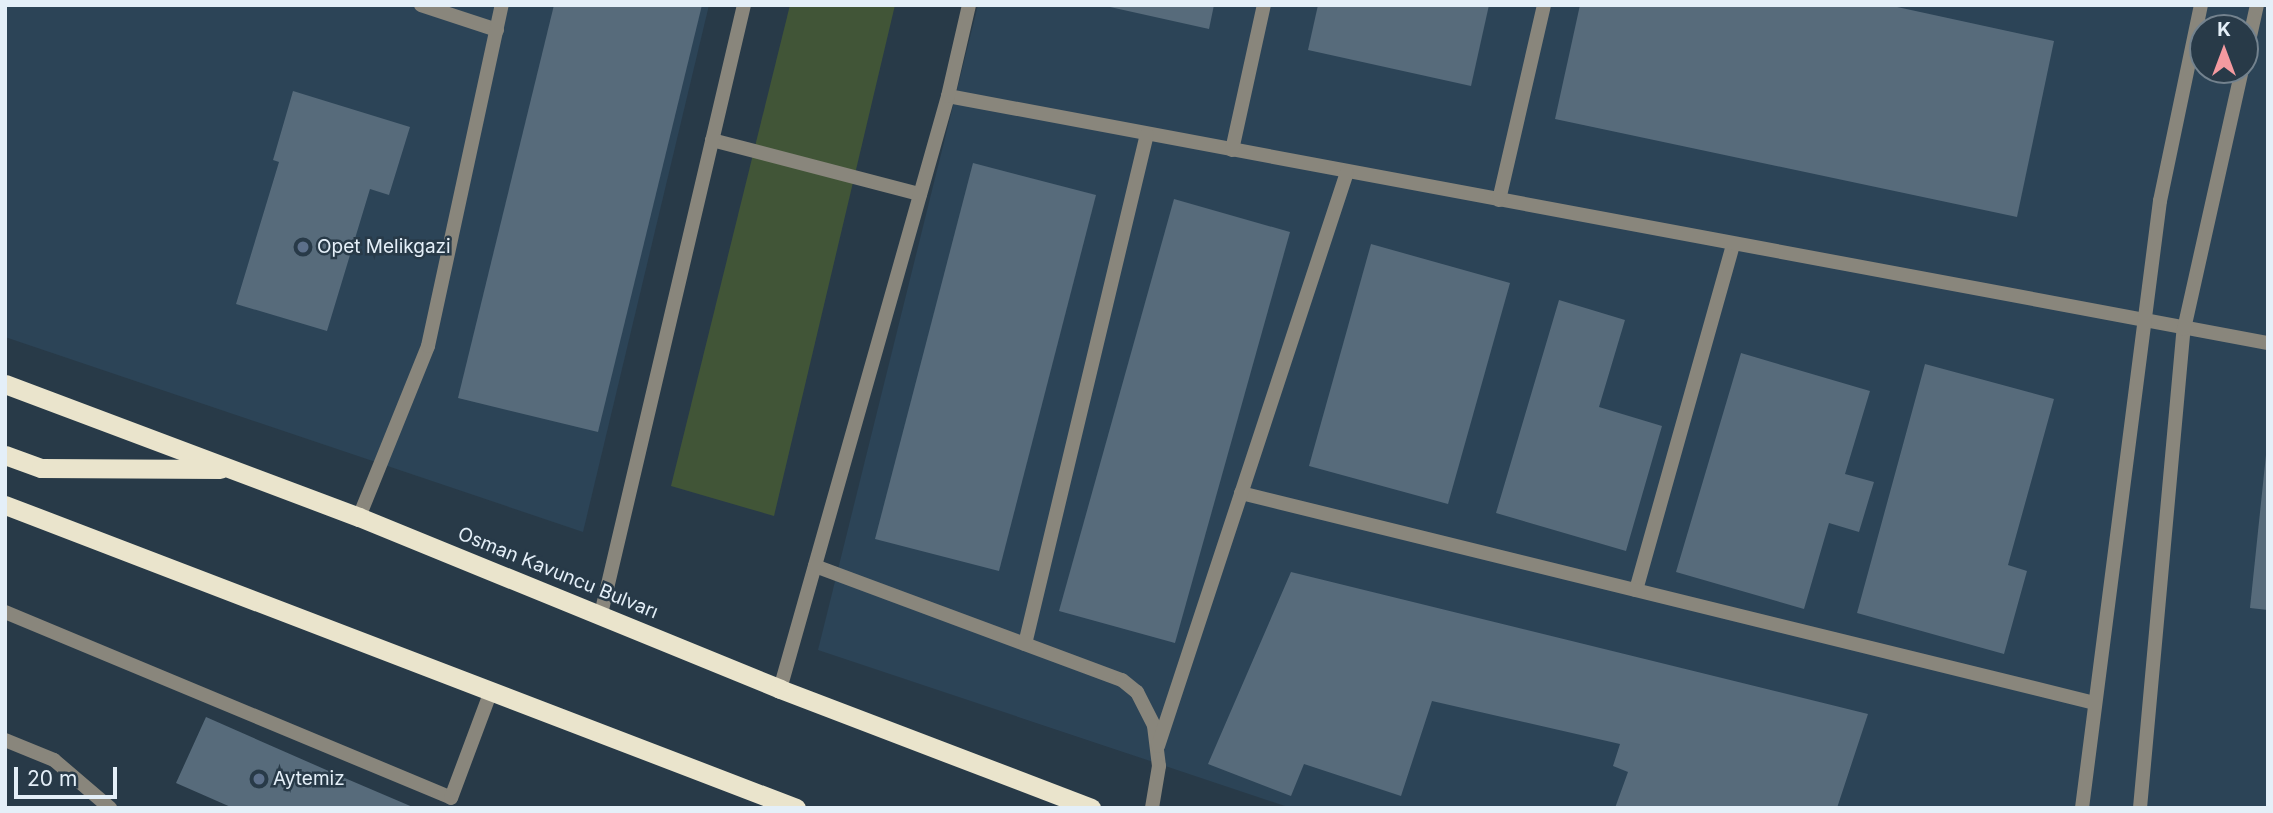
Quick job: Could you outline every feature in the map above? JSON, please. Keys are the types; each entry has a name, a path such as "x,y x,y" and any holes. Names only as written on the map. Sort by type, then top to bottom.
{"highway":[{"name":"Osman Kavuncu Bulvarı","path":"5,384 359,517 780,689 1091,808"},
{"path":"5,455 41,468 232,469"},
{"path":"5,505 796,808"}],"street":[{"path":"421,5 497,30"},
{"path":"359,517 428,346 502,5"},
{"path":"601,614 744,5"},
{"path":"780,689 948,96 969,5"},
{"path":"1232,150 1264,5"},
{"path":"1499,200 1544,5"},
{"path":"2082,808 2160,201 2201,5"},
{"path":"2140,808 2184,329 2239,84"},
{"path":"948,96 2144,323 2268,343"},
{"path":"1025,644 1147,134"},
{"path":"712,140 920,194"},
{"path":"1152,808 1158,746 1347,172"},
{"path":"1636,590 1733,245"},
{"path":"1241,493 2095,703"},
{"path":"815,566 1122,680 1147,707 1158,746"},
{"path":"5,612 451,798 491,691"},
{"path":"5,740 54,760 110,808"}],"shaded area":[{"path":"5,5 709,5 583,532 5,337"},
{"path":"978,5 2268,5 2268,808 1291,808 818,650"}],"green space":[{"path":"790,5 895,5 774,516 671,486"}],"building":[{"path":"554,5 702,5 598,432 458,398"},
{"path":"1101,5 1214,5 1209,29"},
{"path":"1318,5 1489,5 1471,86 1308,50"},
{"path":"1580,5 1888,5 2054,41 2017,217 1555,119"},
{"path":"293,91 410,127 389,195 370,189 327,331 236,304 279,162 273,160"},
{"path":"973,163 1096,195 999,571 875,539"},
{"path":"1174,199 1290,232 1175,643 1059,611"},
{"path":"1371,244 1510,283 1448,504 1309,466"},
{"path":"1559,300 1625,320 1599,407 1662,426 1626,551 1496,513"},
{"path":"1741,353 1870,391 1845,474 1874,482 1859,532 1829,523 1804,609 1676,572"},
{"path":"1925,364 2054,399 2008,565 2027,571 2004,654 1857,613"},
{"path":"2268,455 2268,610 2250,608"},
{"path":"1291,572 1868,714 1837,808 1615,808 1628,772 1613,766 1620,744 1432,701 1401,796 1304,764 1291,796 1208,764"},
{"path":"206,717 415,808 233,808 176,783"}],"place":[{"name":"Opet Melikgazi","path":"303,247"},
{"name":"Aytemiz","path":"259,779"}]}
